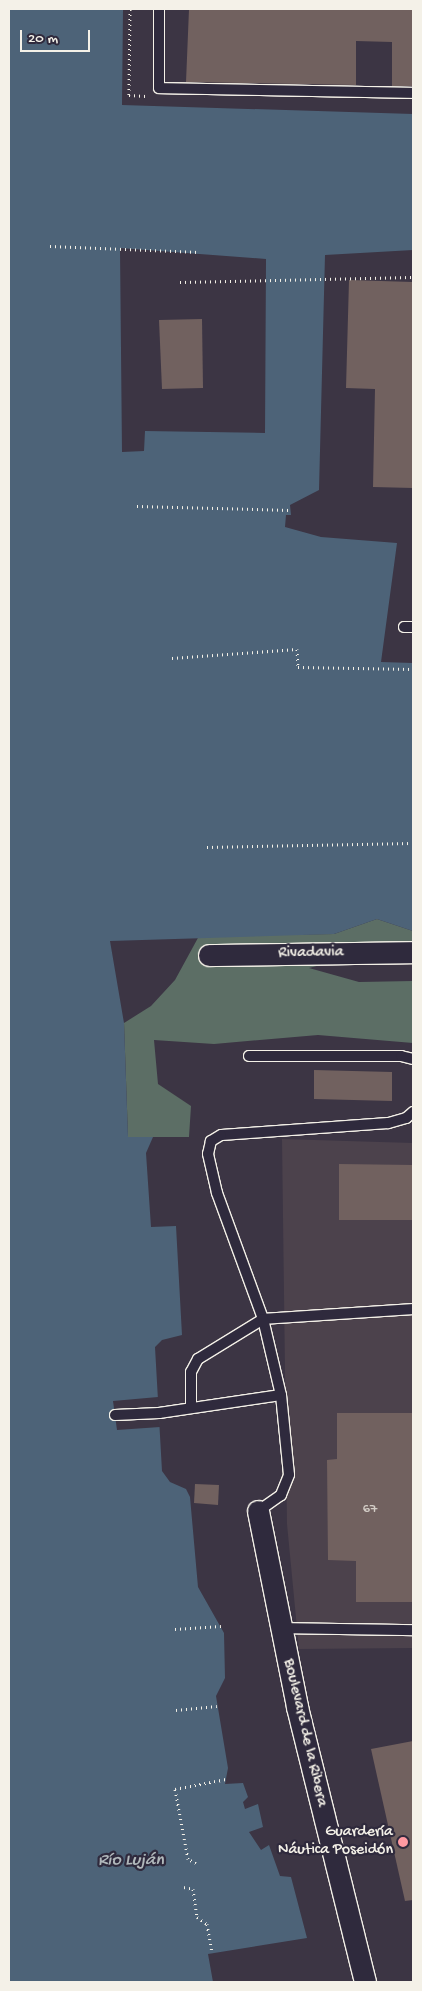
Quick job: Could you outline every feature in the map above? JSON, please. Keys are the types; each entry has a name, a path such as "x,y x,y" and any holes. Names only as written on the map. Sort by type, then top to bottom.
{"street":[{"name":"Rivadavia","path":"209,955 413,952"},
{"name":"Boulevard de la Ribera","path":"258,1511 297,1707 365,1982"}],"lane":[{"path":"159,9 159,88 413,93"},
{"path":"249,1056 401,1056 413,1059"},
{"path":"258,1511 280,1495 289,1475 281,1395 263,1319 217,1193 208,1154 211,1141 235,1133 388,1123 406,1118 413,1112"},
{"path":"191,1408 192,1372 198,1359 263,1319 413,1309"},
{"path":"115,1415 191,1408 281,1395"},
{"path":"281,1628 413,1630"}],"path":[{"path":"50,246 198,252"},
{"path":"180,282 262,278 413,277"},
{"path":"137,506 290,510"},
{"path":"172,658 297,649 298,668 413,669"},
{"path":"206,847 413,843"},
{"path":"175,1629 221,1626"},
{"path":"176,1710 217,1706"},
{"path":"196,1863 188,1859 175,1789 226,1779"},
{"path":"184,1887 193,1889 197,1917 207,1924 212,1953"}],"shaded area":[{"path":"282,1139 413,1143 413,1648 299,1649 287,1524"}],"green space":[{"path":"377,919 413,931 413,941 309,968 359,982 413,981 413,1043 318,1035 214,1044 154,1040 158,1084 191,1106 189,1137 128,1137 124,1023 151,1006 175,980 199,936 334,934"}],"water":[{"name":"Río Luján","path":"9,9 123,9 122,105 413,114 413,250 325,255 319,490 290,505 291,515 286,515 285,527 321,537 397,543 381,662 413,663 413,931 377,919 334,934 110,941 124,1023 128,1137 153,1137 146,1153 151,1227 176,1226 182,1335 162,1340 155,1347 162,1471 170,1482 186,1489 190,1497 198,1587 224,1633 225,1678 216,1696 228,1768 225,1784 243,1783 248,1797 243,1802 245,1809 258,1804 263,1827 249,1832 261,1850 269,1845 280,1876 291,1877 307,1938 208,1954 213,1982 9,1982","holes":["120,248 266,259 265,433 145,431 144,451 122,452"]}],"pier":[{"path":"158,1397 160,1427 117,1430 113,1401"}],"building":[{"path":"189,9 413,9 413,86 392,86 392,42 356,41 356,85 186,82"},
{"path":"349,280 413,282 413,488 373,487 375,389 346,388"},
{"path":"202,319 203,388 162,389 159,320"},
{"path":"314,1070 392,1072 392,1101 314,1099"},
{"path":"339,1164 413,1165 413,1220 339,1220"},
{"path":"337,1413 413,1413 413,1602 356,1602 356,1561 328,1560 327,1460 337,1459"},
{"path":"195,1484 219,1485 218,1505 194,1503"},
{"name":"Guardería Náutica Poseidón","path":"413,1741 413,1900 405,1901 371,1749"}],"place":[{"name":"Guardería Náutica Poseidón","path":"403,1842"}]}
